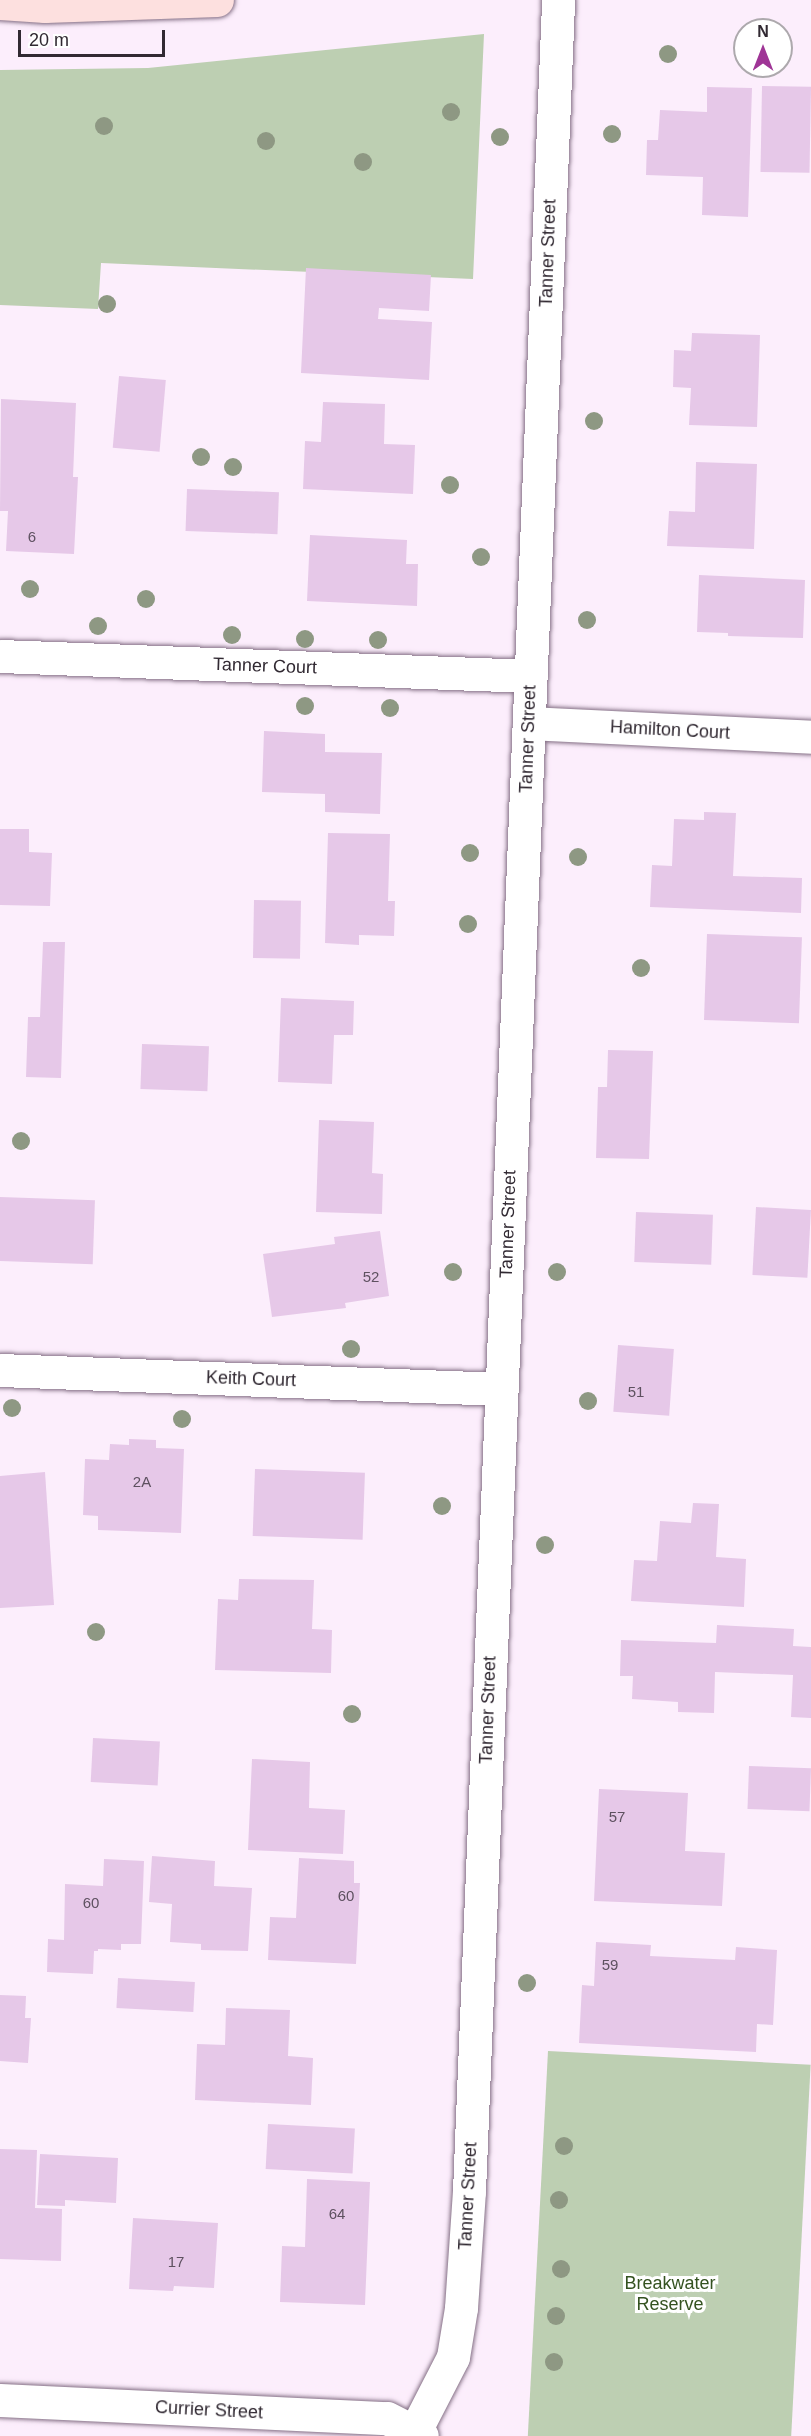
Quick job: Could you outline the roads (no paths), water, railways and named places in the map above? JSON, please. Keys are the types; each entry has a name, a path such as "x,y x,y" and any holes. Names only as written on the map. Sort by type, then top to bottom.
{"main road":[{"path":"0,3 45,6 217,0"}],"street":[{"name":"Tanner Street","path":"418,2433 453,2357 461,2308 469,2192 558,0"},
{"name":"Tanner Court","path":"0,656 530,676"},
{"name":"Hamilton Court","path":"529,723 811,737"},
{"name":"Keith Court","path":"0,1370 501,1389"},
{"name":"Currier Street","path":"0,2400 387,2418 418,2433"}],"park label":[{"name":"Breakwater Reserve","path":"670,2294"}]}
